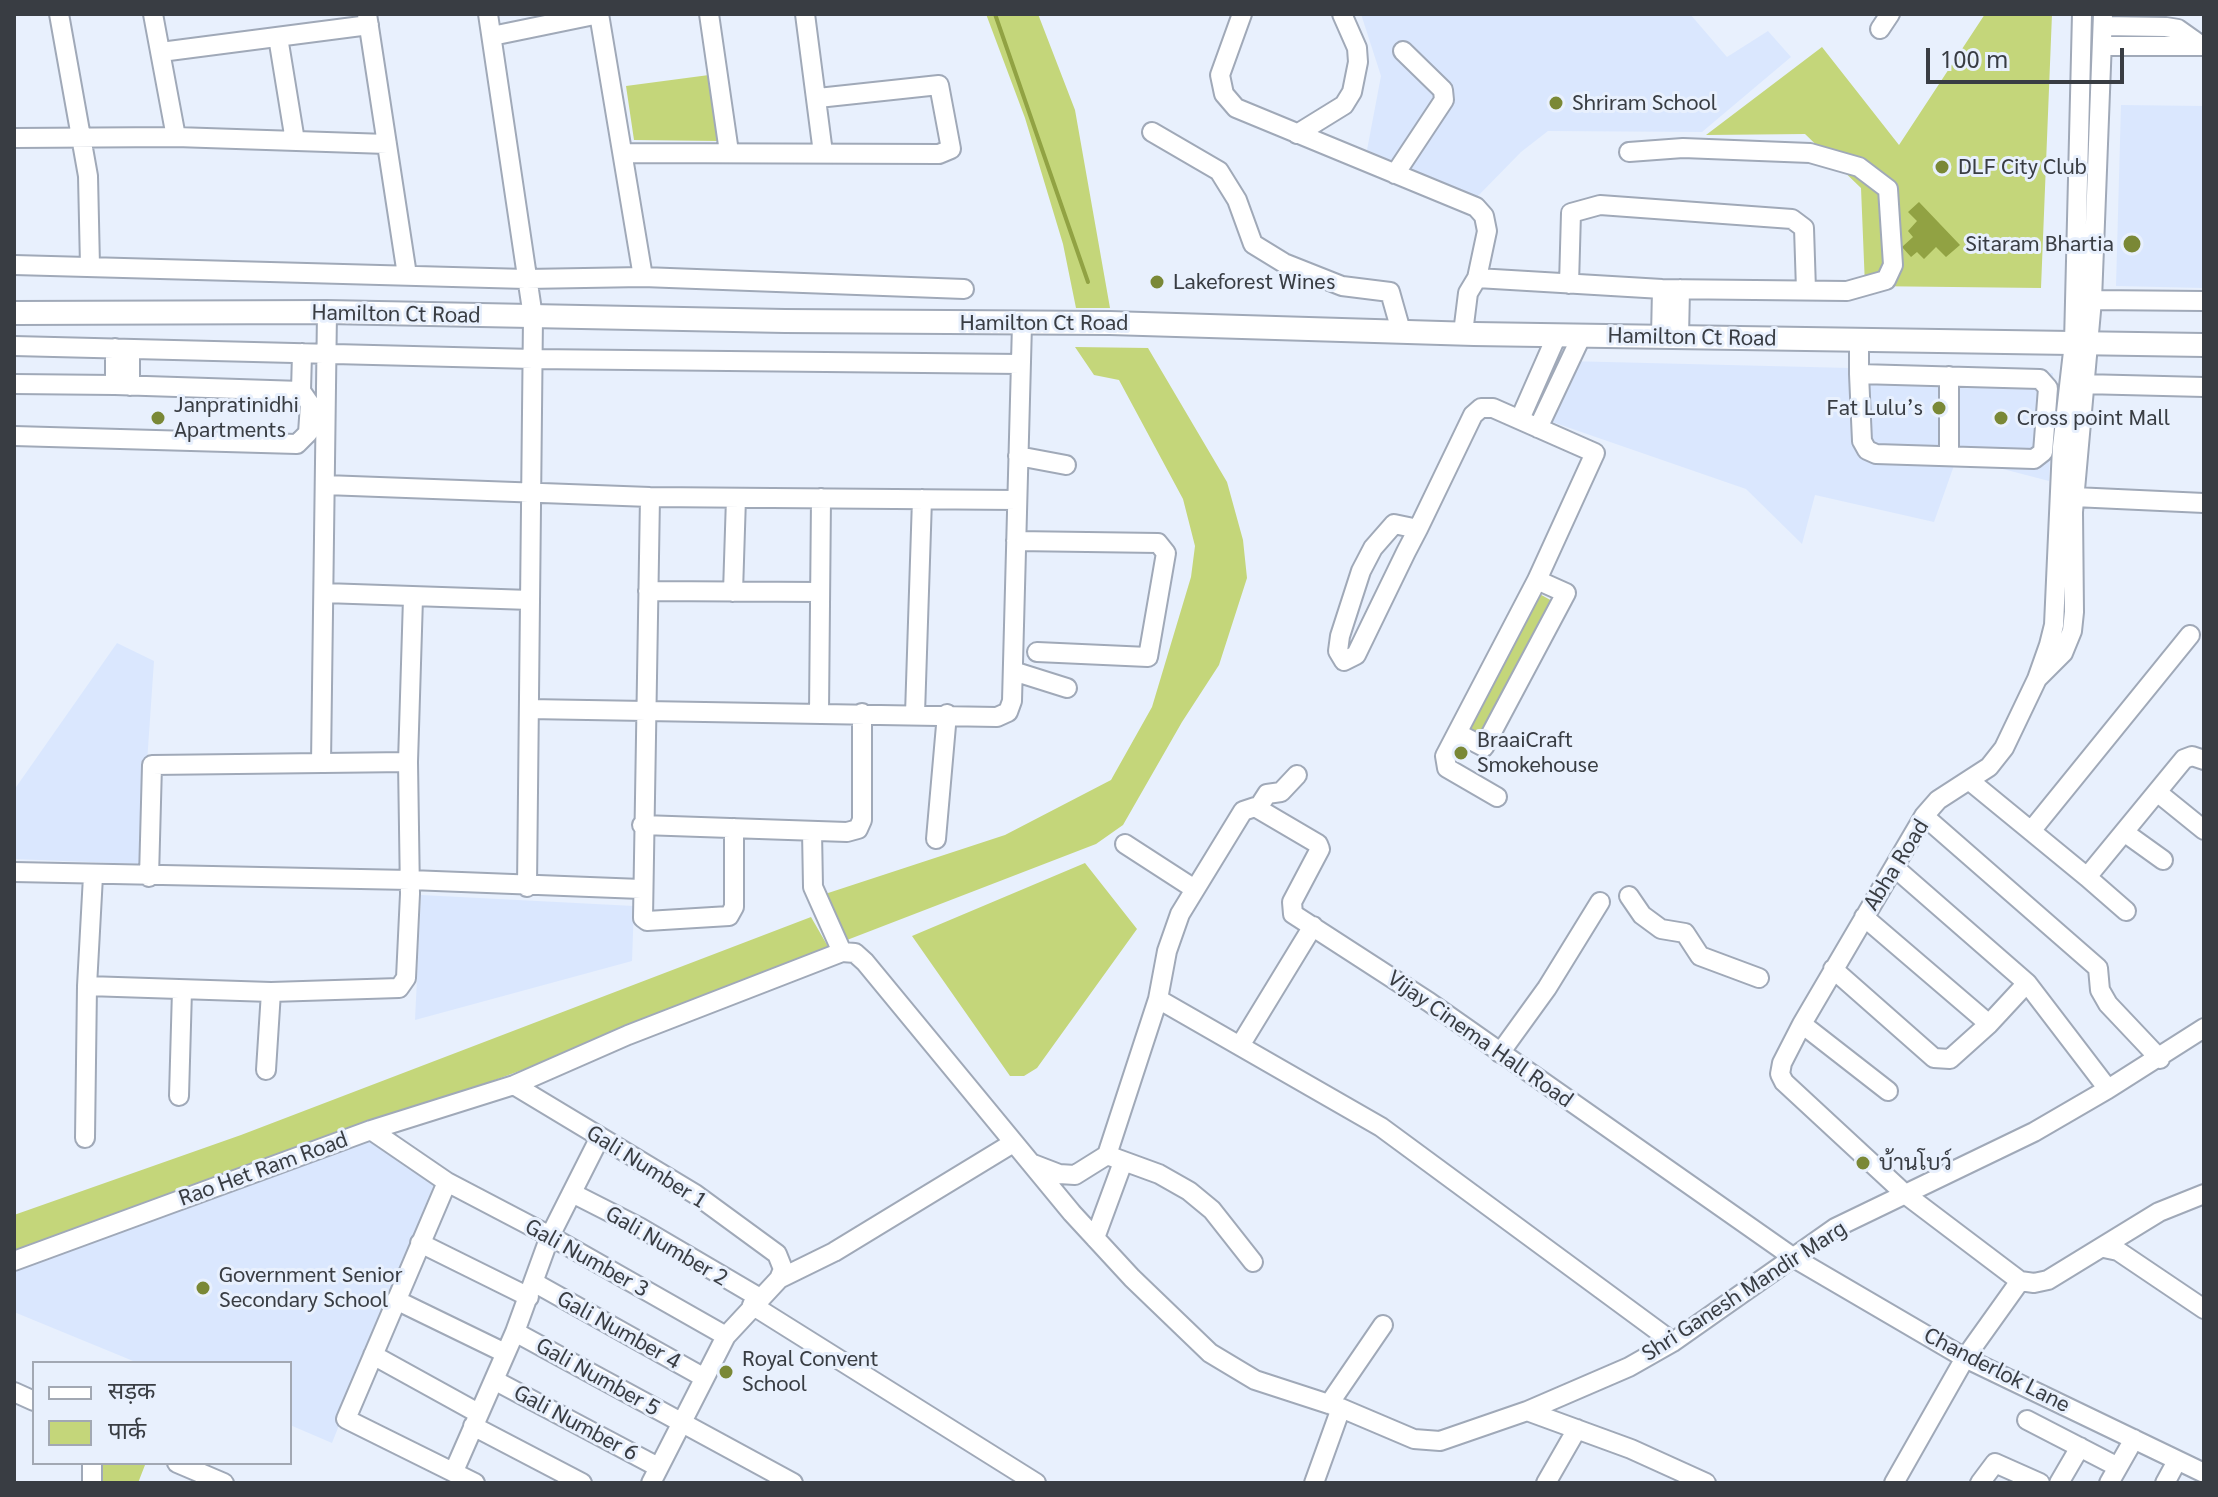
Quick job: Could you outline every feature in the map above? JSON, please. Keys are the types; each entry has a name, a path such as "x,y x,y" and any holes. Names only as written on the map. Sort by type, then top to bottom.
{"main road":[{"name":"Hamilton Ct Road","path":"14,313 327,312 1281,326 1557,335 2204,345"}],"street":[{"path":"59,14 82,137 89,199 90,266"},
{"path":"153,14 176,137"},
{"path":"488,14 533,317 527,887"},
{"path":"492,36 599,14 625,153 643,277"},
{"path":"709,14 729,152"},
{"path":"805,14 823,153"},
{"path":"1242,14 1223,59 1220,75 1224,94 1236,108 1476,207 1484,216 1487,231 1477,278 1468,293 1469,333"},
{"path":"1297,134 1331,115 1352,92 1358,62 1357,48 1342,14"},
{"path":"2081,343 2082,14"},
{"path":"161,52 278,37 368,20 407,275"},
{"path":"2081,343 2092,300 2103,20 2178,29 2203,46"},
{"path":"278,37 295,141"},
{"path":"2104,46 2203,46"},
{"path":"1395,174 1444,100 1443,90 1403,51"},
{"path":"625,153 939,154 951,149 953,144 939,85 818,98"},
{"path":"1152,132 1219,171 1237,200 1253,244 1284,263 1342,286 1390,292 1401,331"},
{"path":"14,138 176,137 387,144"},
{"path":"1477,278 1671,289 1847,291 1886,280 1893,265 1888,189 1859,167 1810,153 1683,148 1629,152"},
{"path":"1569,284 1571,213 1600,205 1792,219 1804,228 1806,290"},
{"path":"14,265 526,279 643,277 964,289"},
{"path":"1670,337 1671,289"},
{"path":"2092,300 2204,301"},
{"path":"321,763 327,312"},
{"path":"529,709 997,717 1008,712 1013,671 1022,324"},
{"path":"1520,419 1557,335"},
{"path":"1538,428 1582,335"},
{"path":"1859,339 1859,374 1862,441 1867,450 1876,454 2034,459 2043,452 2045,381 1859,374"},
{"name":"Abha Road","path":"2037,679 2053,666 2072,631 2081,343"},
{"name":"Abha Road","path":"1905,1194 1784,1082 1780,1074 1782,1063 1833,969 1924,816 1938,800 1989,767 2004,748 2037,679 2054,625 2062,447 2081,343"},
{"path":"14,346 533,359 1021,364"},
{"path":"122,385 123,348"},
{"path":"14,436 297,444 308,433 310,404 301,391 302,353"},
{"path":"1949,376 1949,455"},
{"path":"14,384 301,391"},
{"path":"2082,384 2204,387"},
{"path":"1418,529 1394,524 1383,532 1373,548 1361,571 1340,636 1338,651 1344,661 1356,655 1418,529 1473,415 1481,408 1493,408 1595,453 1537,580 1444,762 1497,797"},
{"path":"2043,445 2062,447"},
{"path":"1018,456 1066,465"},
{"path":"325,485 650,497 1017,500"},
{"path":"650,497 640,913 647,921 729,916 734,907 734,828"},
{"path":"2074,497 2204,503"},
{"path":"733,592 736,498"},
{"path":"819,713 821,498"},
{"path":"915,714 922,499"},
{"path":"1016,541 1158,543 1166,553 1148,657 1037,652"},
{"path":"1457,733 1484,747 1566,593 1537,580"},
{"path":"648,591 820,592"},
{"path":"324,593 530,600"},
{"path":"87,986 271,992 399,988 406,978 410,880 408,762 413,598"},
{"path":"2031,831 2190,635"},
{"path":"1013,671 1067,688"},
{"path":"642,825 847,832 858,829 862,820 862,713"},
{"path":"936,839 947,714"},
{"path":"2087,877 2184,759 2192,756 2204,760"},
{"path":"149,877 152,765 408,762"},
{"path":"1095,1238 1158,999 1167,951 1193,888 1253,807 1267,794 1281,792 1297,775"},
{"path":"1970,781 2126,911"},
{"path":"2157,792 2204,830"},
{"name":"Vijay Cinema Hall Road","path":"1253,807 1318,844 1319,855 1290,908 1293,914 1500,1053 1794,1258"},
{"path":"1924,816 2098,968 2100,990 2108,1004 2160,1059 2204,1028"},
{"path":"812,831 813,887 842,952"},
{"path":"2124,832 2163,860"},
{"path":"1125,844 1193,888"},
{"path":"1894,867 2027,983 2108,1089"},
{"path":"14,872 93,876 410,880 527,887 641,889"},
{"path":"85,1138 87,986 93,876"},
{"path":"1629,896 1642,915 1661,929 1685,933 1700,956 1759,978"},
{"path":"1500,1053 1547,988 1600,902"},
{"path":"1864,917 1989,1024"},
{"path":"1241,1044 1313,926"},
{"name":"Shri Ganesh Mandir Marg","path":"842,952 855,953 865,962 1095,1238 1188,1332 1232,1368 1414,1439 1440,1441 1580,1391 1673,1342 1835,1228 2034,1132 2160,1059"},
{"name":"Rao Het Ram Road","path":"14,1261 371,1130 514,1085 628,1035 842,952"},
{"path":"1833,969 1934,1058 1950,1059 1989,1024 2027,983"},
{"path":"179,1096 182,990"},
{"path":"266,1070 271,992"},
{"path":"1158,999 1241,1044 1394,1136 1673,1342"},
{"path":"1802,1024 1888,1091"},
{"name":"Gali Number 1","path":"514,1085 695,1194 777,1254 783,1269 779,1279"},
{"name":"Gali Number 3","path":"371,1130 447,1182 550,1236 726,1336"},
{"path":"454,1471 515,1332 550,1236 574,1194 600,1137"},
{"path":"654,1475 726,1336 779,1279 834,1252 1013,1143"},
{"path":"1030,1163 1059,1174 1075,1175 1115,1158 1159,1174 1189,1191 1212,1210 1253,1262"},
{"path":"447,1182 346,1419 475,1483"},
{"name":"Gali Number 2","path":"574,1194 639,1227 1036,1483"},
{"path":"1905,1194 2020,1281 2034,1283 2048,1280 2090,1251 2104,1248 2159,1212 2204,1194"},
{"name":"Gali Number 4","path":"420,1243 532,1290 703,1377"},
{"path":"2104,1248 2118,1251 2204,1309"},
{"name":"Chanderlok Lane","path":"1794,1258 1965,1358 2204,1473"},
{"path":"1894,1483 1965,1358 2020,1281"},
{"path":"396,1300 505,1353"},
{"path":"1314,1483 1335,1406 1383,1325"},
{"name":"Gali Number 5","path":"515,1332 793,1483"},
{"path":"373,1355 582,1483"},
{"name":"Gali Number 6","path":"494,1380 654,1475"},
{"path":"1527,1411 1706,1483"},
{"path":"2027,1420 2080,1447 2114,1475 2134,1439"},
{"path":"1546,1483 1577,1429"},
{"path":"2059,1483 2080,1447"},
{"path":"2165,1483 2177,1461"},
{"path":"1980,1483 1995,1463 2040,1483"},
{"path":"182,1465 224,1483"}],"shaded area":[{"name":"Shriram School","path":"1361,14 1690,14 1727,57 1768,31 1791,57 1702,132 1548,131 1521,152 1477,197 1367,150 1381,76"},
{"path":"2121,105 2204,106 2204,288 2116,286"},
{"path":"1919,202 1960,245 1946,257 1936,247 1924,259 1917,252 1911,257 1902,247 1913,237 1908,231 1917,221 1908,212"},
{"path":"1566,361 2053,373 2049,481 1957,457 1934,522 1815,495 1802,544 1746,489 1535,416"},
{"path":"117,643 154,661 140,864 14,859 14,790"},
{"path":"421,895 634,906 632,961 415,1020"},
{"name":"Government Senior Secondary School","path":"370,1136 434,1184 332,1443 292,1426 292,1361 133,1361 14,1312 14,1265"}],"green space":[{"path":"986,14 1038,14 1075,110 1110,308 1076,308 1063,244 1025,118"},
{"name":"DLF City Club","path":"1985,14 2052,14 2041,288 1865,286 1861,188 1805,134 1706,135 1822,47 1899,145"},
{"path":"709,75 719,141 634,140 626,86"},
{"path":"1075,347 1148,348 1227,482 1243,540 1247,578 1219,665 1182,722 1123,825 1096,844 847,940 822,895 1005,835 1111,780 1152,707 1191,577 1195,546 1183,499 1119,380 1094,375"},
{"path":"1536,592 1554,602 1484,737 1466,728"},
{"path":"1085,863 1137,929 1037,1068 1024,1076 1010,1076 912,936"},
{"path":"811,917 830,950 533,1066 14,1257 14,1215 241,1135"},
{"path":"100,1465 145,1465 138,1483 100,1483"}],"waterway":[{"path":"995,14 1088,282"}],"place":[{"name":"Shriram School","path":"1556,103"},
{"name":"DLF City Club","path":"1942,167"},
{"name":"Sitaram Bhartia","path":"2132,244"},
{"name":"Lakeforest Wines","path":"1157,282"},
{"name":"Fat Lulu’s","path":"1939,408"},
{"name":"Janpratinidhi Apartments","path":"158,418"},
{"name":"Cross point Mall","path":"2001,418"},
{"name":"BraaiCraft Smokehouse","path":"1461,753"},
{"name":"บ้านโบว์","path":"1863,1163"},
{"name":"Government Senior Secondary School","path":"203,1288"},
{"name":"Royal Convent School","path":"726,1372"}]}
